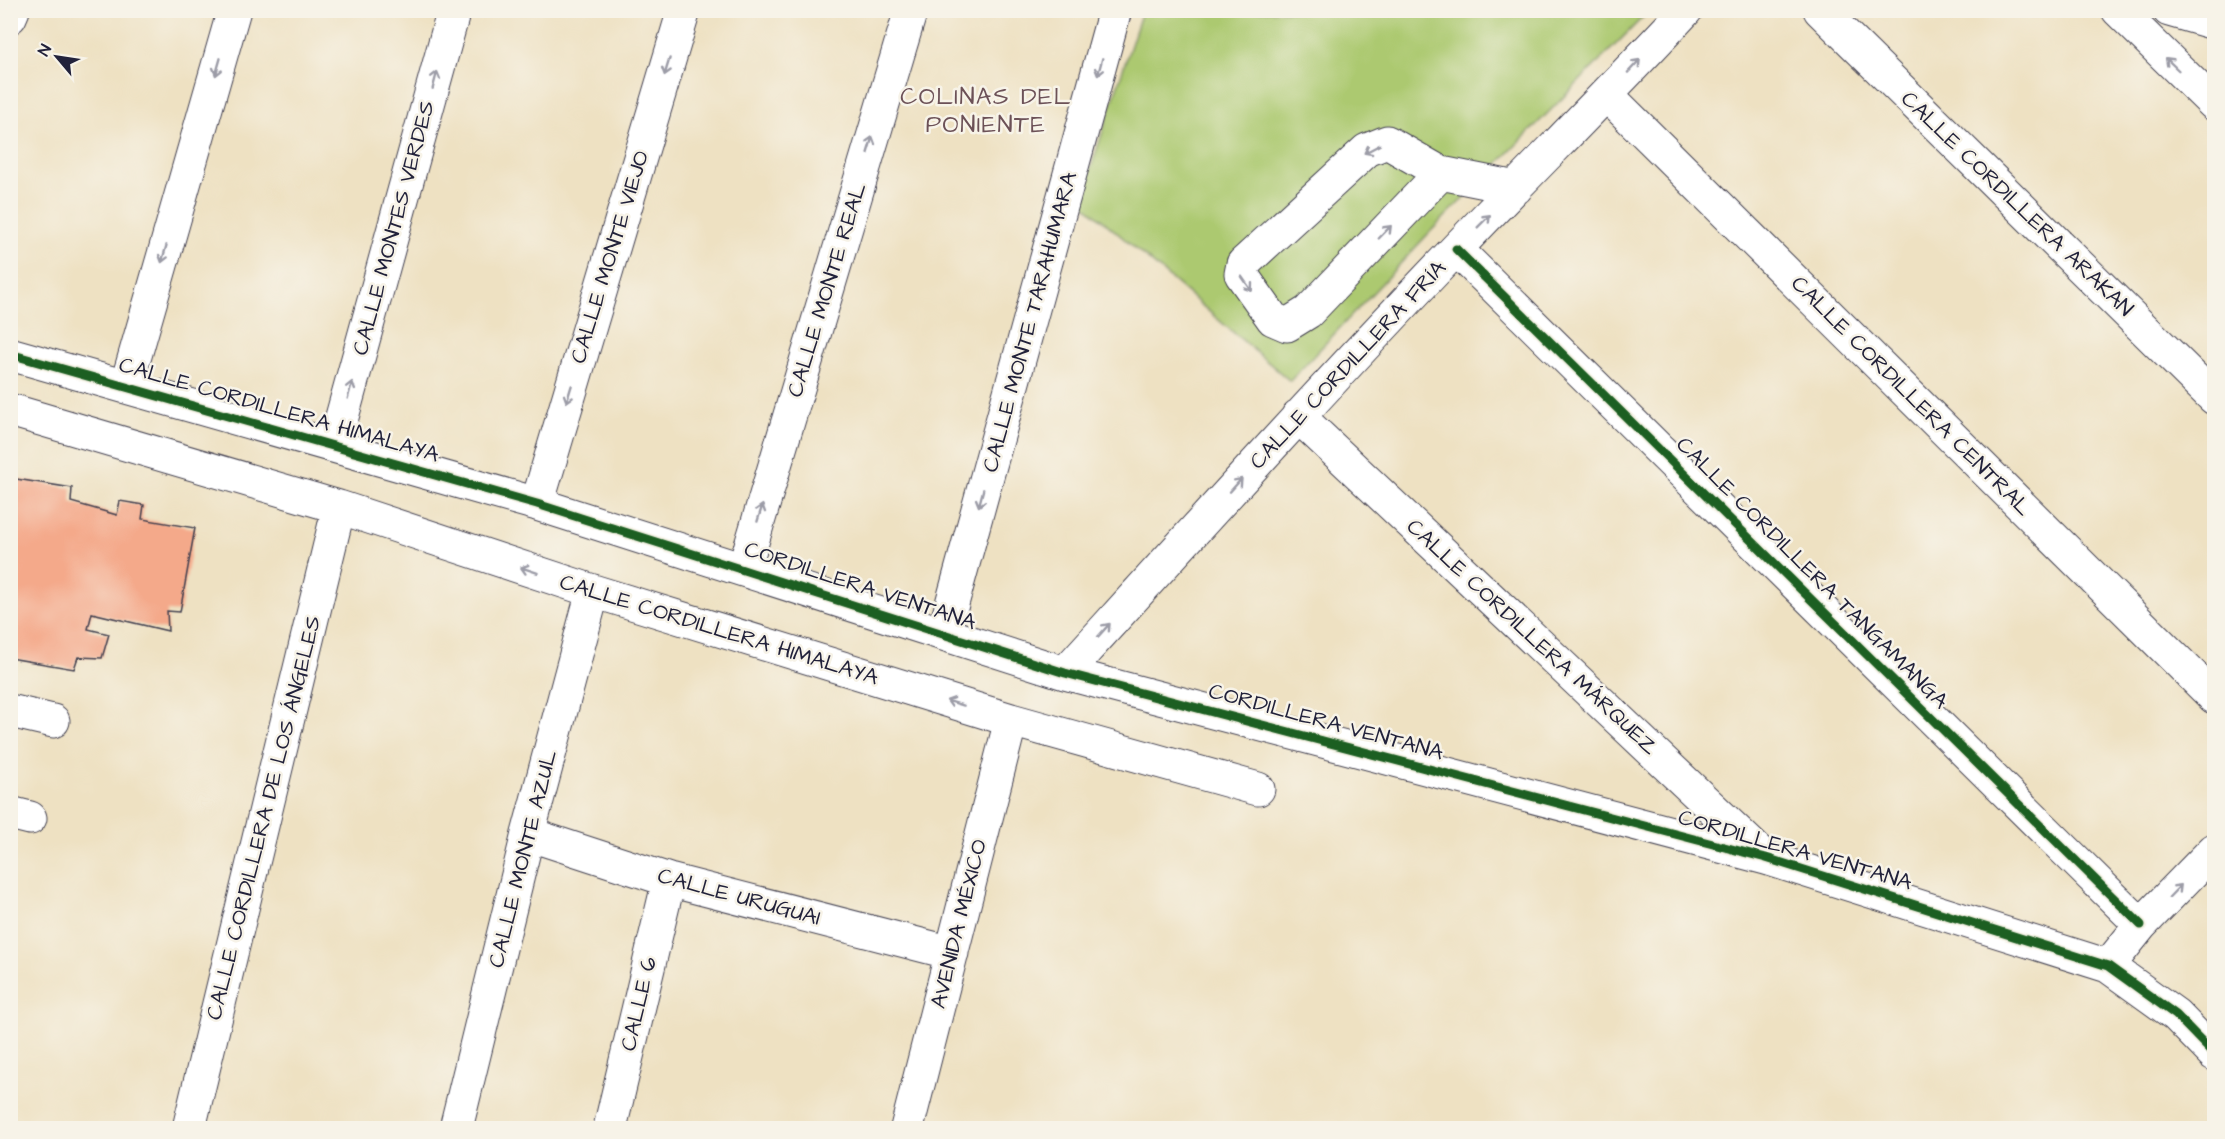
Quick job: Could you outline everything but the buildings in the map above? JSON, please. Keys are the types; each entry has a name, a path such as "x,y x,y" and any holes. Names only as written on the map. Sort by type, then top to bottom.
{"street":[{"path":"10,18 12,10"},
{"path":"126,387 234,10"},
{"name":"CALLE MONTES VERDES","path":"334,446 454,10"},
{"name":"CALLE MONTE VIEJO","path":"537,504 684,10"},
{"name":"CALLE MONTE REAL","path":"744,569 911,10"},
{"name":"CALLE MONTE TARAHUMARA","path":"944,633 1115,10"},
{"name":"CALLE CORDILLERA FRÍA","path":"1065,673 1298,416 1686,10"},
{"name":"CALLE CORDILLERA ARAKAN","path":"1820,10 2214,398"},
{"path":"2118,10 2214,104"},
{"path":"2169,10 2214,23"},
{"name":"CALLE CORDILLERA CENTRAL","path":"1607,95 2214,697"},
{"path":"1441,173 1308,312 1287,325 1273,320 1241,274 1244,264 1367,150 1387,142 1441,173 1516,188"},
{"name":"CALLE CORDILLERA TANGAMANGA","path":"1456,249 2141,926"},
{"name":"CALLE CORDILLERA HIMALAYA","path":"10,354 537,504"},
{"name":"CALLE CORDILLERA HIMALAYA","path":"10,410 339,507 592,591 1011,720 1258,789"},
{"name":"CALLE CORDILLERA MÁRQUEZ","path":"1298,416 1766,858"},
{"name":"CORDILLERA VENTANA","path":"537,504 1065,673 1766,858 2108,966 2176,1015 2214,1054"},
{"name":"CALLE CORDILLERA DE LOS ÁNGELES","path":"189,1128 339,507"},
{"name":"CALLE MONTE AZUL","path":"456,1128 528,834 592,591"},
{"path":"10,711 53,721"},
{"name":"AVENIDA MÉXICO","path":"907,1128 1011,720"},
{"name":"CALLE URUGUAI","path":"528,834 669,880 952,953"},
{"path":"2108,966 2141,926 2214,850"},
{"name":"CALLE 6","path":"610,1128 669,880"}],"green space":[{"path":"1142,11 1649,11 1430,232 1290,381 1080,201"}],"cycle path":[{"path":"1456,249 2141,925"},
{"path":"10,354 537,504 1065,673 1766,858 2108,966 2176,1015 2214,1054"}],"district":[{"name":"COLINAS DEL PONIENTE","path":"986,111"}]}
